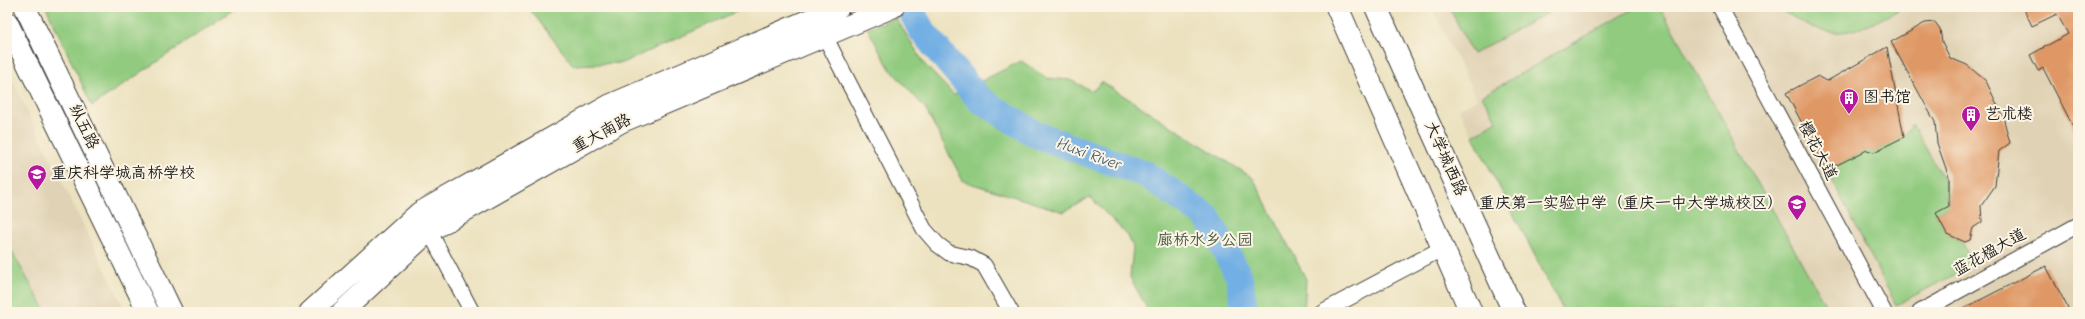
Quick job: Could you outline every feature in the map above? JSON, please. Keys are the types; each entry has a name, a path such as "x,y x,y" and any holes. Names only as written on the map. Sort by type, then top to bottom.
{"main road":[{"name":"纵五路","path":"26,7 172,312"},
{"name":"重大南路","path":"310,312 424,222 610,105 839,7"},
{"name":"重大南路","path":"342,312 424,222 621,122 893,7"},
{"path":"1337,7 1471,312"},
{"name":"大学城西路","path":"1376,7 1514,312"},
{"name":"纵五路","path":"7,22 148,312"}],"street":[{"name":"樱花大道","path":"1720,7 1884,312"},
{"path":"815,18 924,229 937,244 949,252 971,258 984,265 1011,312"},
{"path":"424,222 472,312"},
{"name":"蓝花楹大道","path":"1920,312 2078,225"},
{"path":"1328,309 1443,248"}],"shaded area":[{"name":"重庆第一实验中学（重庆一中大学城校区）","path":"1431,7 2078,7 2078,312 1559,312 1560,305 1459,109 1477,99"},
{"name":"重庆科学城高桥学校","path":"7,70 126,312 7,312"}],"green space":[{"path":"46,7 237,7 92,106"},
{"path":"528,7 747,7 622,63 573,65"},
{"path":"1449,7 1558,7 1473,54"},
{"path":"1636,7 1660,7 1829,312 1564,312 1473,136 1497,121 1482,96"},
{"path":"1777,7 1904,7 1868,25 1854,30 1840,32 1827,31 1813,27 1796,19"},
{"name":"廊桥水乡公园","path":"896,18 925,65 954,95 1021,61 1047,78 1070,80 1092,91 1102,82 1253,178 1306,279 1304,312 1149,312 1130,277 1133,247 1128,236 1090,197 1064,212 963,181 925,108 890,69 867,28"},
{"path":"1912,124 1944,180 1949,206 1936,213 1947,234 1962,242 1971,259 1979,262 1896,305 1827,170 1867,150 1874,152 1903,137"},
{"path":"7,243 46,312 7,312"}],"building":[{"path":"2023,7 2078,7 2078,136 2043,68 2038,71 2030,55 2068,34 2057,14 2032,26"},
{"name":"艺术楼","path":"1935,22 1940,29 1942,42 1950,58 1967,65 1986,81 2003,117 2010,143 1999,151 1995,186 1981,206 1982,222 1973,228 1970,240 1965,242 1947,234 1936,213 1949,206 1949,177 1937,143 1935,122 1891,42 1925,23"},
{"name":"图书馆","path":"1887,47 1904,137 1874,152 1867,150 1827,170 1786,93 1818,76 1827,81"},
{"path":"2046,266 2070,312 1957,312"}],"waterway":[{"name":"Huxi River","path":"909,7 922,31 979,99 1035,134 1147,175 1207,217 1239,276 1245,312"}],"place":[{"name":"图书馆","path":"1849,115"},
{"name":"艺术楼","path":"1971,132"},
{"name":"重庆科学城高桥学校","path":"37,191"},
{"name":"重庆第一实验中学（重庆一中大学城校区）","path":"1797,221"}]}
